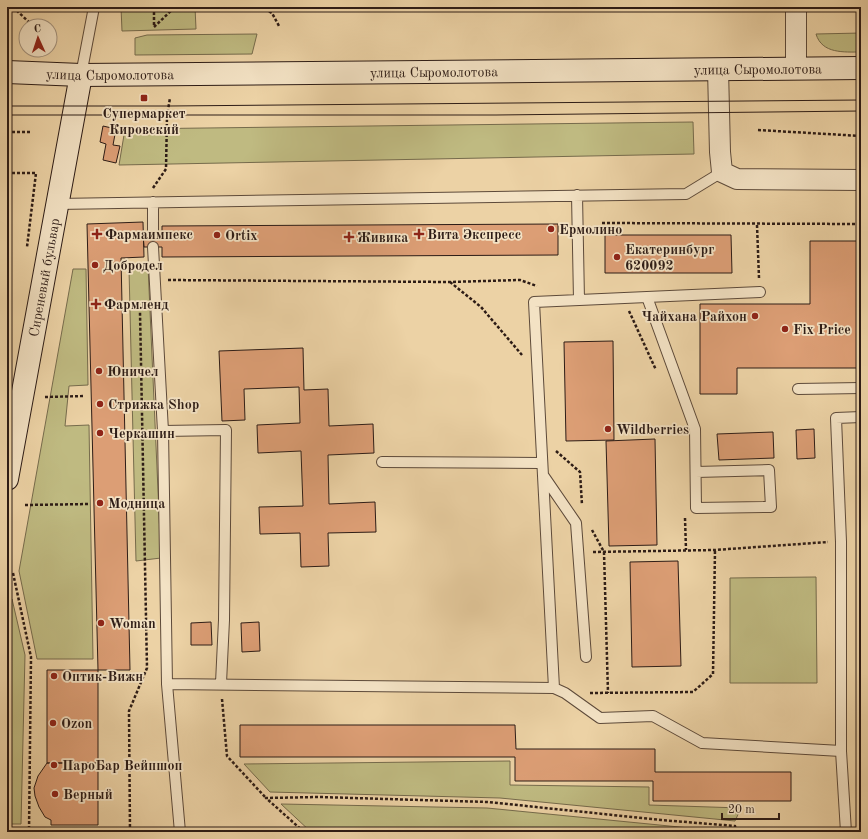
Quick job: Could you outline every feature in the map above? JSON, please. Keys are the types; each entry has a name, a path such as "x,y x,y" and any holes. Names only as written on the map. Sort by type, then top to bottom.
{"street":[{"path":"796,7 796,68"},
{"name":"улица Сыромолотова","path":"7,72 81,75 861,68"},
{"path":"718,69 720,152 722,172 738,179 861,180"},
{"name":"Сиреневый бульвар","path":"7,480 13,409 57,204 81,75"}],"lane":[{"path":"81,75 94,7"},
{"path":"57,204 686,194 722,172"},
{"path":"577,195 579,300"},
{"path":"148,202 153,235"},
{"path":"153,247 156,280 163,431 167,684 180,832"},
{"path":"554,688 541,463 534,302 760,292"},
{"path":"647,297 695,428 696,508 771,507 770,470 696,472"},
{"path":"798,389 861,388"},
{"path":"846,832 841,751 841,542 836,418 861,417"},
{"path":"163,431 226,430 224,620 221,683"},
{"path":"382,462 541,463"},
{"path":"542,474 576,523 586,657"},
{"path":"167,684 221,683 554,688 565,693 600,718 652,716 702,743 841,751"}],"path":[{"path":"13,7 25,18"},
{"path":"154,7 154,27 175,7"},
{"path":"260,7 272,13 279,26"},
{"path":"148,202 166,170 167,116 170,98"},
{"path":"758,130 861,136"},
{"path":"7,132 32,132"},
{"path":"7,173 36,173 26,252"},
{"path":"602,223 757,225 861,224"},
{"path":"757,225 760,292"},
{"path":"156,280 449,282 520,280 542,288"},
{"path":"449,282 481,307 537,374"},
{"path":"623,298 659,375"},
{"path":"130,832 129,711 147,668 140,304"},
{"path":"45,397 85,396"},
{"path":"25,505 90,504"},
{"path":"685,510 686,550"},
{"path":"578,552 715,550 841,542"},
{"path":"565,693 693,692 713,674 715,550"},
{"path":"13,573 31,656 28,832"},
{"path":"221,683 227,756 266,798 304,832"},
{"path":"266,798 319,797 488,802 735,826 736,832"}],"shaded area":[{"path":"121,7 195,7 196,29 122,31"},
{"path":"861,33 861,52 841,52 828,48 819,41 816,34"},
{"path":"257,34 252,54 135,55 135,38 147,35"},
{"path":"693,122 694,154 119,165 125,129"},
{"path":"148,266 161,558 136,561 129,269"},
{"path":"73,269 86,269 88,385 69,386 65,426 89,425 93,659 37,659 19,571"},
{"path":"816,577 817,683 730,683 730,578"},
{"path":"12,599 25,655 21,824 7,824 7,625"},
{"path":"510,761 510,785 649,787 649,805 741,808 735,821 500,798 270,792 244,764"},
{"path":"281,804 487,808 730,832 311,832"}],"building":[{"path":"405,7 732,7 405,10"},
{"path":"103,126 116,129 113,145 120,146 116,163 103,160 106,144 100,142"},
{"path":"143,222 144,257 121,258 130,670 98,670 87,224"},
{"path":"558,224 558,255 162,257 162,247 144,247 143,235 162,235 162,226"},
{"path":"605,235 731,235 732,273 605,273"},
{"path":"810,241 861,241 861,368 737,368 737,394 700,394 700,304 810,304"},
{"path":"613,341 614,440 566,441 564,342"},
{"path":"303,348 304,390 328,389 329,426 373,424 374,453 328,455 329,504 375,502 376,532 328,533 329,566 301,567 300,533 260,534 259,507 303,506 301,451 258,453 257,425 300,423 299,387 244,389 245,420 222,421 219,351"},
{"path":"814,429 815,458 797,459 796,430"},
{"path":"773,432 774,458 719,460 717,434"},
{"path":"655,439 657,545 609,546 606,441"},
{"path":"678,561 681,666 632,667 630,562"},
{"path":"211,622 212,645 191,645 191,623"},
{"path":"259,622 260,651 242,652 241,623"},
{"path":"47,670 98,670 98,763 47,763"},
{"path":"240,725 515,725 516,749 655,749 655,772 791,772 791,801 653,801 653,781 515,781 515,757 240,757"},
{"path":"47,763 98,763 98,825 51,825 51,820 45,817 39,807 34,788 38,776"}],"tram line":[{"path":"7,106 861,100"},
{"path":"7,115 496,115 861,111"}],"place":[{"name":"Супермаркет Кировский","path":"144,98"},
{"name":"Ермолино","path":"551,229"},
{"name":"Фармаимпекс","path":"97,234"},
{"name":"Вита Экспресс","path":"419,234"},
{"name":"Ortix","path":"217,235"},
{"name":"Живика","path":"349,237"},
{"name":"Екатеринбург 620092","path":"617,257"},
{"name":"Добродел","path":"95,265"},
{"name":"Фармленд","path":"96,304"},
{"name":"Чайхана Райхон","path":"755,316"},
{"name":"Fix Price","path":"785,329"},
{"name":"Юничел","path":"99,371"},
{"name":"Стрижка Shop","path":"100,404"},
{"name":"Wildberries","path":"608,429"},
{"name":"Черкашин","path":"100,433"},
{"name":"Модница","path":"100,503"},
{"name":"Woman","path":"101,623"},
{"name":"Оптик-Вижн","path":"54,676"},
{"name":"Ozon","path":"53,723"},
{"name":"ПароБар Вейпшоп","path":"54,765"},
{"name":"Верный","path":"55,794"}]}
